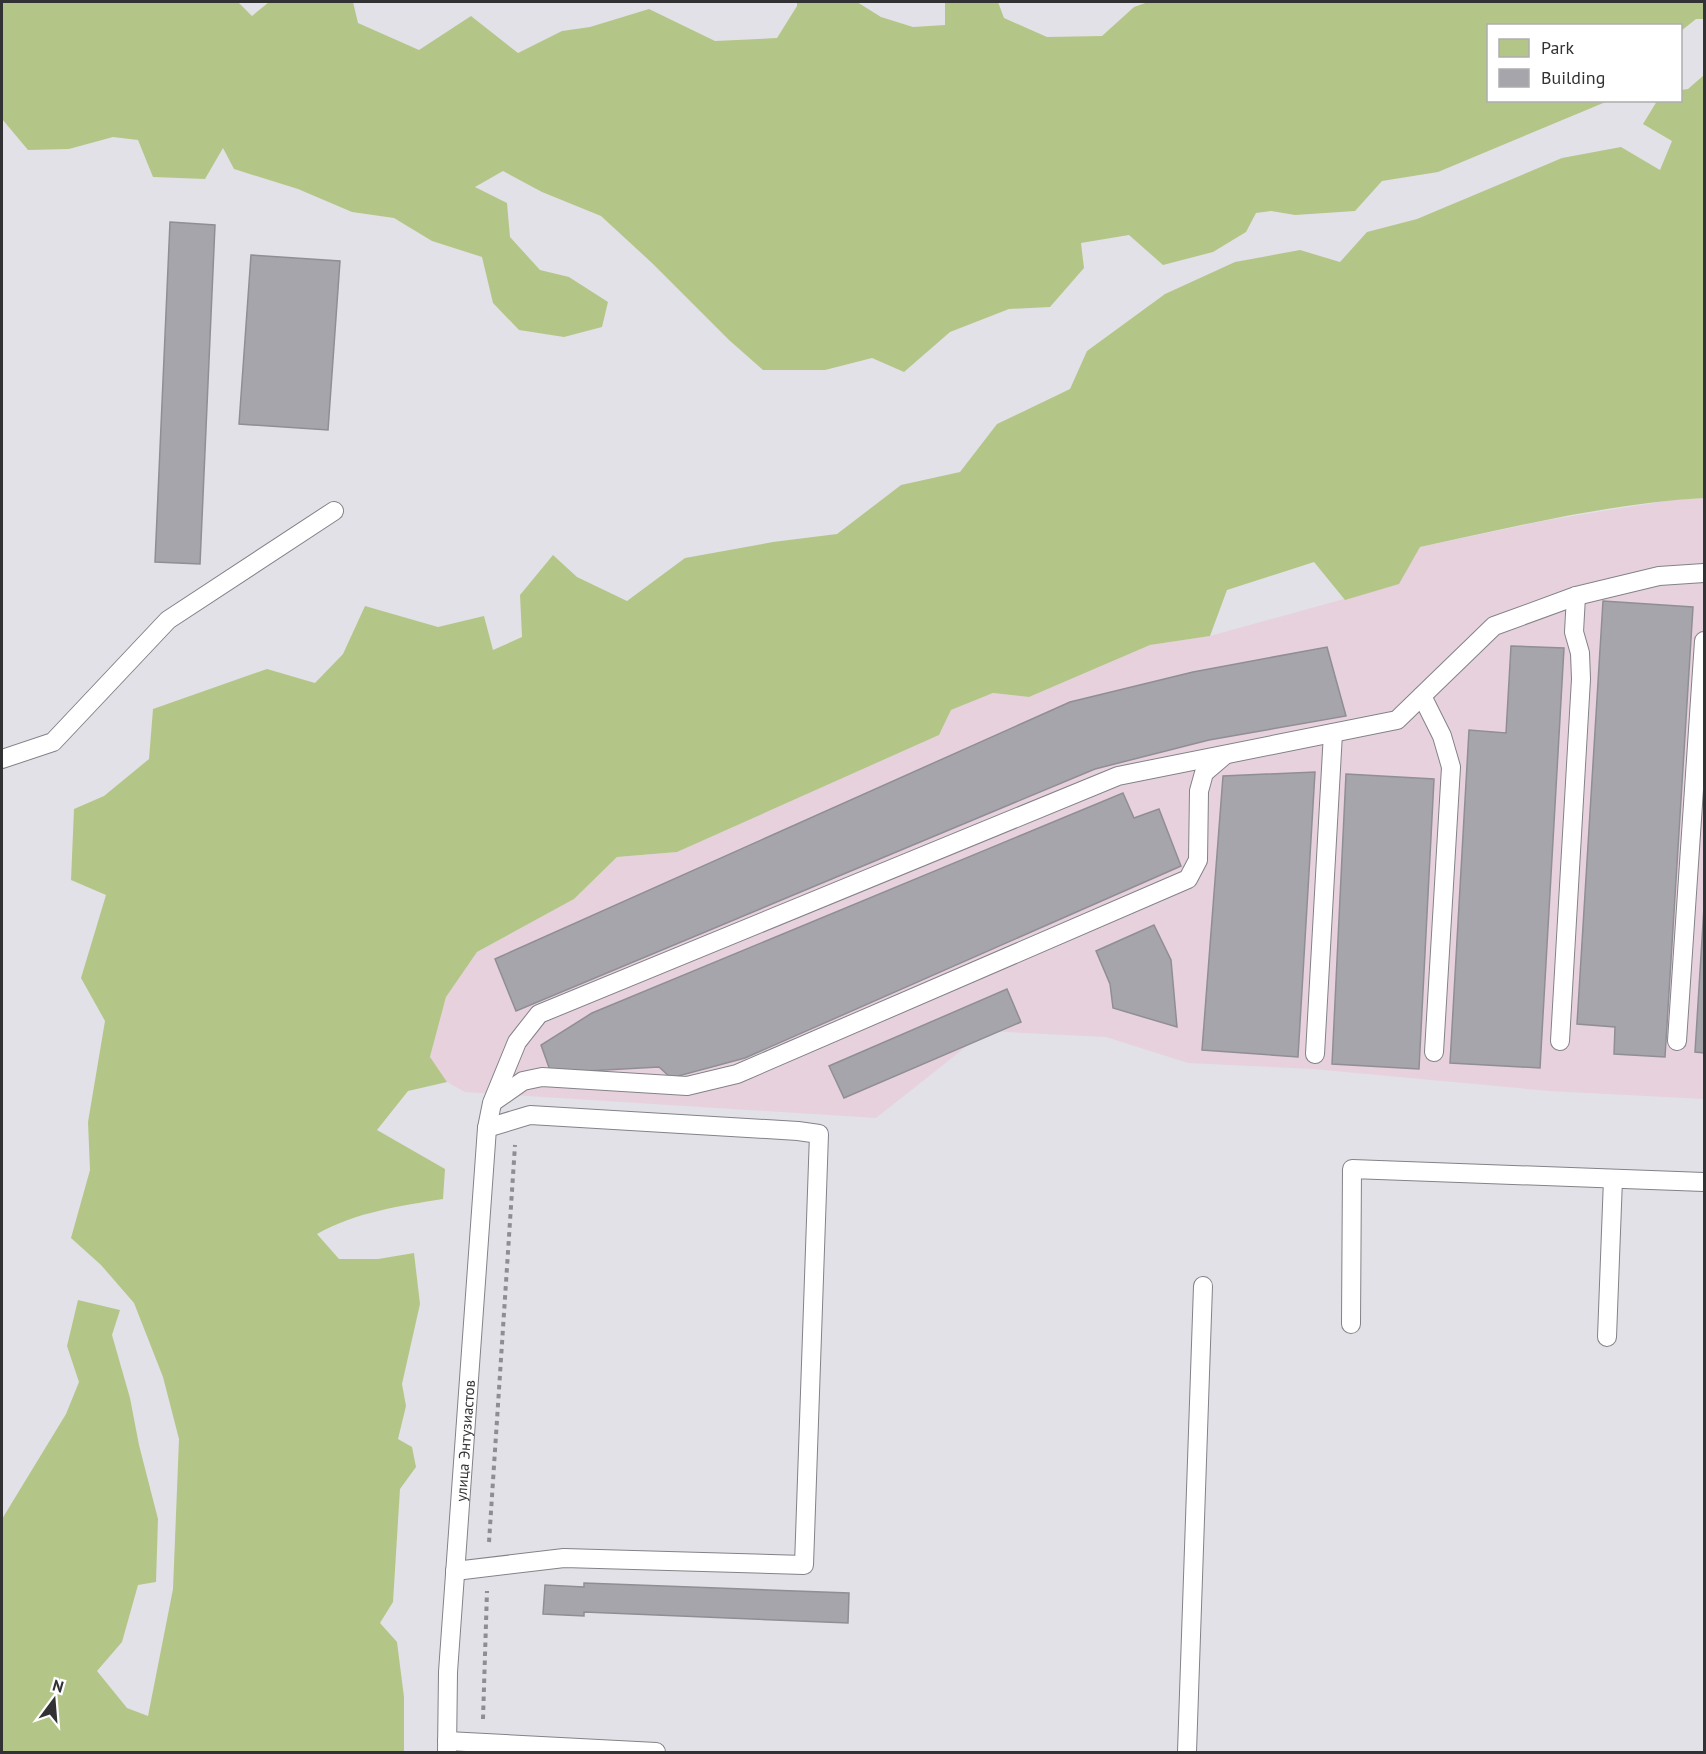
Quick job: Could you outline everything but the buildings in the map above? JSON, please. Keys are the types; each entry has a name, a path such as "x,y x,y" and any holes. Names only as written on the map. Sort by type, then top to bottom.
{"lane":[{"path":"2,759 53,742 168,620 334,511"},
{"name":"улица Энтузиастов","path":"447,1747 448,1672 487,1128 492,1103 517,1042 539,1014 1118,776 1397,720 1494,626 1576,596 1659,576 1704,573"},
{"path":"1560,1041 1581,679 1580,653 1574,632 1576,596"},
{"path":"1677,1041 1704,641"},
{"path":"1422,696 1442,736 1451,768 1434,1052"},
{"path":"1315,1054 1333,733"},
{"path":"492,1103 519,1083 542,1077 687,1086 737,1074 1188,879 1198,860 1199,791 1204,773 1226,753"},
{"path":"455,1571 564,1558 804,1565 819,1134 530,1115 487,1128"},
{"path":"1351,1324 1352,1169 1704,1182"},
{"path":"1607,1337 1613,1179"},
{"path":"1187,1752 1203,1286"},
{"path":"447,1747 482,1743 656,1752"}],"path":[{"path":"482,1743 488,1567 517,1119"}],"shaded area":[{"path":"1704,498 1704,1099 1549,1091 1313,1069 1188,1063 1106,1037 986,1031 876,1118 465,1092 447,1082 430,1058 446,997 477,952 574,899 617,857 677,852 939,735 951,710 993,693 1029,697 1150,645 1210,636 1398,584 1420,547 1548,520 1678,499"}],"green space":[{"path":"2,2 238,2 252,16 269,2 353,2 358,23 419,50 471,16 518,53 562,31 590,27 649,9 715,41 777,38 797,6 797,2 857,2 881,17 913,27 945,25 945,2 998,2 1004,18 1047,37 1102,36 1134,7 1148,2 1704,2 1704,19 1696,19 1682,30 1682,24 1487,24 1487,102 1606,102 1438,172 1382,181 1355,211 1295,215 1271,211 1256,213 1246,232 1213,252 1163,265 1129,235 1081,243 1084,268 1050,307 1009,309 950,332 904,372 872,358 825,370 763,370 601,216 542,192 503,171 475,187 507,203 510,237 540,270 569,277 608,302 602,327 564,337 519,330 493,303 482,257 432,241 394,218 352,212 298,189 234,169 223,148 205,179 153,177 138,140 113,137 69,149 28,150 2,119"},
{"path":"1704,75 1704,498 1598,510 1420,547 1399,584 1345,600 1314,562 1227,590 1210,636 1150,645 1029,697 993,693 951,710 939,735 677,852 617,857 574,899 477,952 446,997 430,1057 447,1082 408,1091 377,1130 445,1169 443,1199 363,1215 317,1234 339,1259 378,1259 414,1253 420,1304 402,1384 406,1406 398,1439 412,1447 416,1467 400,1489 393,1602 380,1623 397,1642 404,1697 404,1752 2,1752 2,1519 66,1414 79,1382 67,1346 78,1300 120,1310 112,1335 130,1398 139,1445 158,1519 156,1582 138,1585 122,1642 97,1671 127,1708 148,1716 173,1589 179,1439 163,1377 134,1303 101,1265 71,1238 90,1170 88,1122 105,1021 81,978 106,895 71,880 74,809 104,796 149,759 153,709 267,669 315,683 343,654 365,606 438,627 484,616 493,650 522,637 520,595 553,555 577,577 627,601 685,558 773,542 837,534 901,485 960,472 997,424 1070,389 1087,351 1165,294 1235,262 1300,250 1340,262 1367,232 1417,219 1562,158 1621,147 1660,170 1672,141 1643,124 1656,102 1682,102 1682,90 1688,89"}]}
